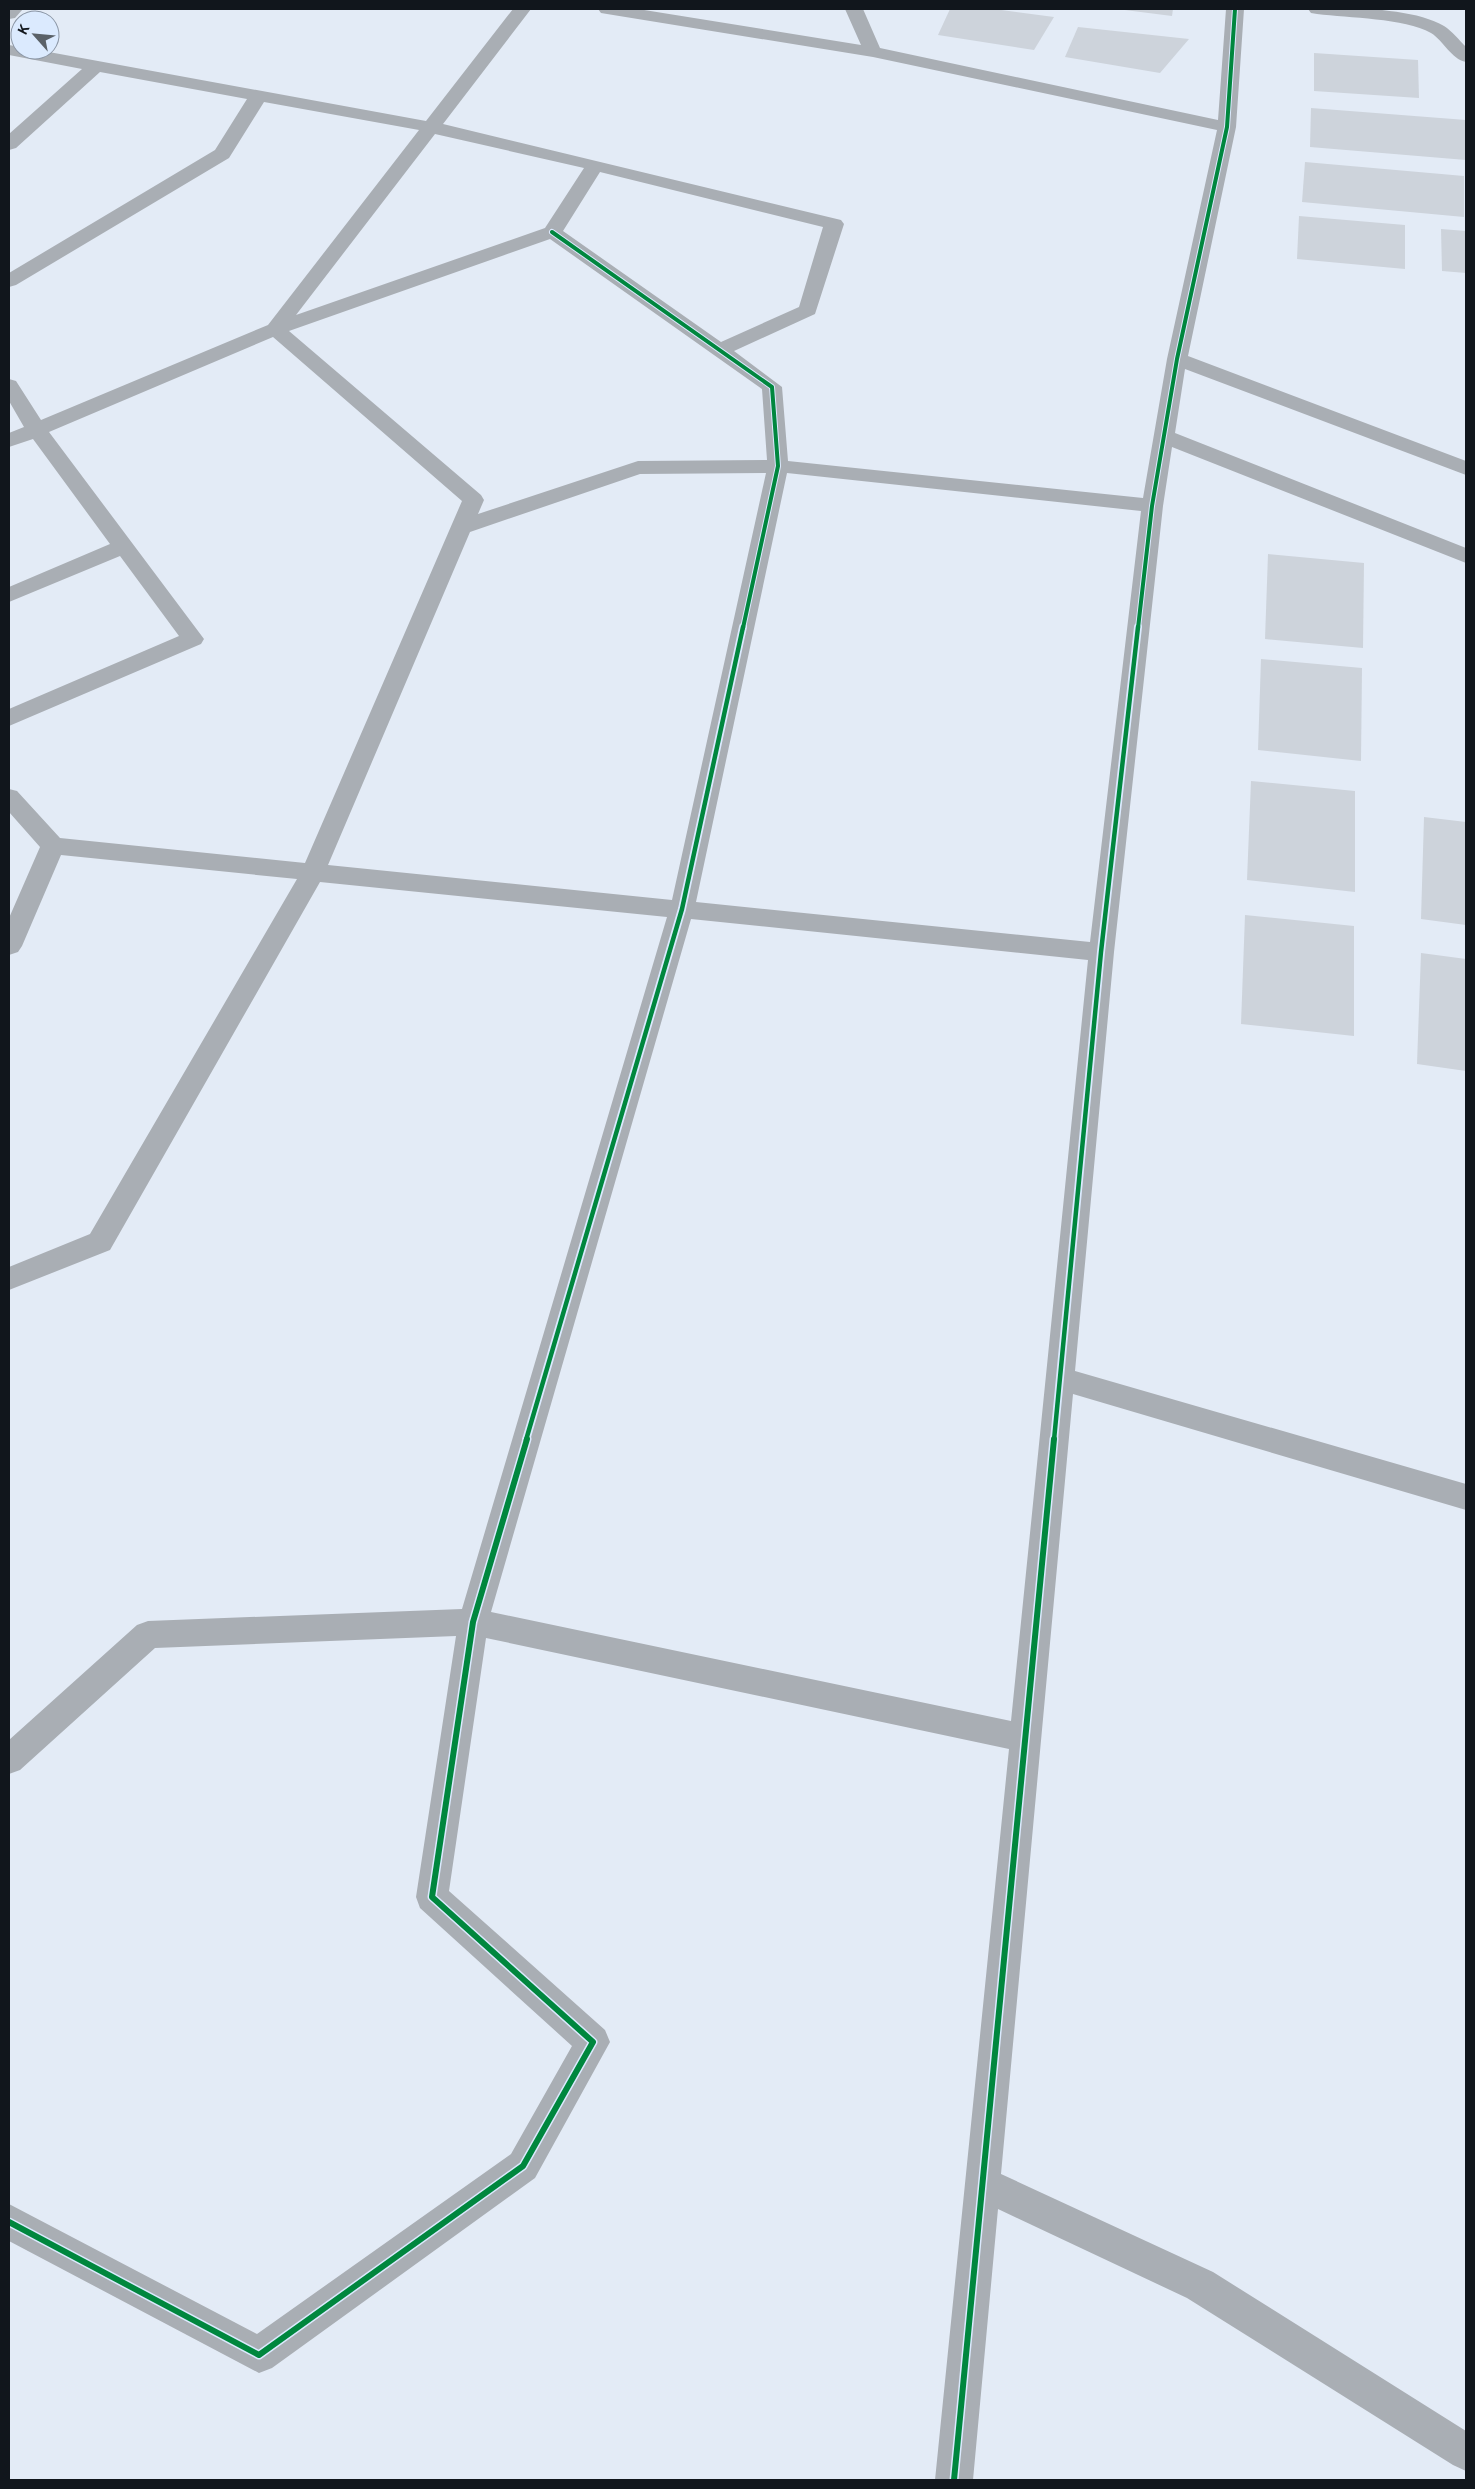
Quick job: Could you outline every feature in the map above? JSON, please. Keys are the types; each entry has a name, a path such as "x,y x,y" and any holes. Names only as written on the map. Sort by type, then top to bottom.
{"street":[{"path":"9,14 14,9"},
{"path":"275,329 522,9"},
{"path":"607,9 873,52 1227,127"},
{"path":"854,9 873,52"},
{"path":"954,2480 1102,952 1152,506 1177,359 1227,127 1235,9"},
{"path":"1317,9 1416,20 1439,30 1466,57"},
{"path":"9,50 431,126 834,224 808,310 719,350"},
{"path":"9,144 96,66"},
{"path":"9,281 222,154 259,95"},
{"path":"9,441 275,329 552,232 595,165"},
{"path":"9,2222 259,2355 523,2166 593,2042 432,1897 474,1622 682,909 778,466 772,387 552,232"},
{"path":"9,1279 100,1242 313,872 473,500 275,329"},
{"path":"1177,359 1466,468"},
{"path":"9,385 36,429 193,639 9,718"},
{"path":"1165,437 1466,556"},
{"path":"462,527 638,468 778,466 1152,506"},
{"path":"9,595 124,546"},
{"path":"9,797 53,846 1102,952"},
{"path":"9,946 53,846"},
{"path":"1060,1378 1466,1497"},
{"path":"9,1760 148,1634 474,1622 1025,1738"},
{"path":"982,2184 1200,2285 1466,2452"}],"building":[{"path":"950,9 994,9 1054,17 1034,50 938,35"},
{"path":"1117,9 1173,9 1172,16"},
{"path":"1078,27 1189,39 1160,73 1065,57"},
{"path":"1314,53 1418,60 1419,98 1314,91"},
{"path":"1311,108 1466,120 1466,160 1310,147"},
{"path":"1305,162 1464,176 1464,217 1302,202"},
{"path":"1299,216 1405,225 1405,269 1297,259"},
{"path":"1441,229 1466,231 1466,273 1442,271"},
{"path":"1268,554 1364,563 1363,648 1265,639"},
{"path":"1261,659 1362,668 1361,761 1258,750"},
{"path":"1251,781 1355,791 1355,892 1247,880"},
{"path":"1424,817 1466,822 1466,925 1421,919"},
{"path":"1245,915 1354,926 1354,1036 1241,1024"},
{"path":"1421,953 1466,959 1466,1071 1417,1064"}],"cycle path":[{"path":"954,2480 1101,952 1152,506 1177,359 1227,127 1235,9"},
{"path":"9,2222 259,2355 523,2166 593,2042 432,1897 473,1622 682,909 778,466 772,387 552,232"}]}
